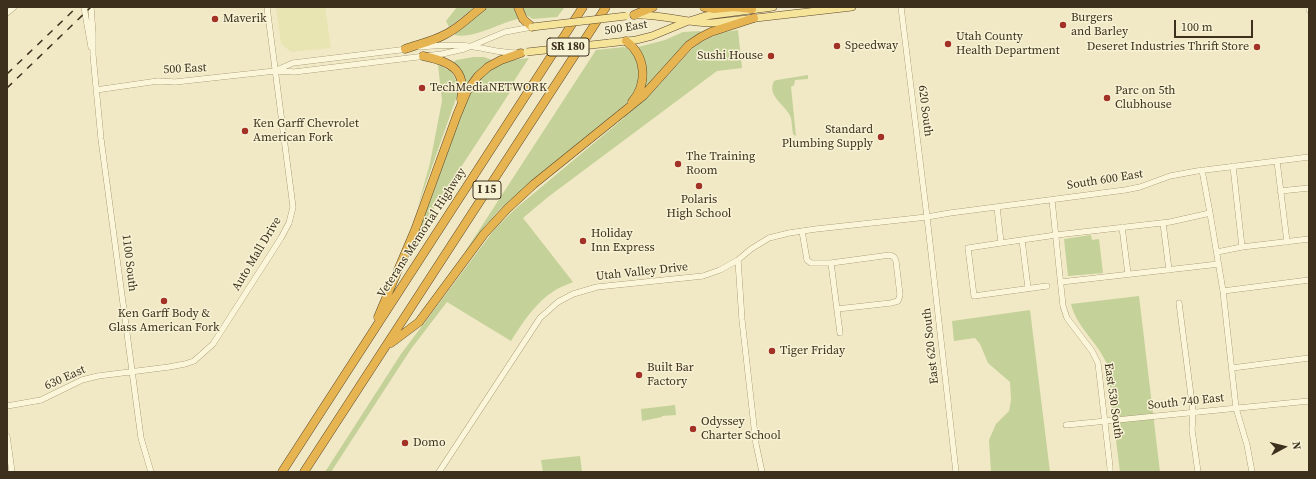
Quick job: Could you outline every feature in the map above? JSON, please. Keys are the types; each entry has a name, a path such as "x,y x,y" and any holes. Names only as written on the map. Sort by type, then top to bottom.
{"highway":[{"path":"405,49 449,33 482,7"},
{"path":"518,7 526,23 532,27"},
{"name":"Veterans Memorial Highway","path":"282,472 583,7"},
{"name":"I 15","path":"304,472 606,7"},
{"path":"630,15 653,7"},
{"path":"704,7 714,9 734,7 752,9"},
{"path":"385,347 419,322 484,234 507,208 643,96 683,51 695,40 714,30 754,18"},
{"path":"625,110 638,93 643,75 639,55 626,41"},
{"path":"369,338 415,230 467,91 480,74 498,61 524,52"},
{"path":"423,56 447,63 458,74 462,88 457,116"}],"main road":[{"name":"500 East","path":"524,52 626,41 652,36 686,22 713,14 773,7"},
{"name":"500 East","path":"532,27 630,15 655,15 686,22 715,23 852,7"}],"street":[{"path":"7,13 14,7"},
{"name":"1100 South","path":"84,7 93,55"},
{"name":"1100 South","path":"91,7 93,55 101,139 141,438 151,472"},
{"name":"Auto Mall Drive","path":"132,372 185,364 194,360 213,344 282,238 290,223 293,207 267,7"},
{"name":"620 South","path":"901,7 928,217"},
{"name":"500 East","path":"96,90 158,81 175,82 275,71 294,72 449,53 472,46 500,33 532,27"},
{"name":"500 East","path":"275,71 293,63 445,45 472,46 498,52 524,52"},
{"name":"South 600 East","path":"928,217 1140,188 1170,176 1202,170 1309,157"},
{"path":"1277,161 1287,242"},
{"path":"1233,166 1242,247"},
{"path":"1202,170 1223,291 1236,408 1247,445 1252,472"},
{"path":"1280,191 1309,188"},
{"name":"East 530 South","path":"1052,200 1063,306 1067,318 1092,352 1098,363 1110,472"},
{"path":"997,207 1001,243"},
{"path":"1046,286 974,296 968,248 1056,235 1163,222 1210,213"},
{"name":"Utah Valley Drive","path":"439,472 536,323 558,302 573,294 597,288 703,276 720,270 738,260 769,238 802,231 928,217"},
{"name":"East 620 South","path":"928,217 956,472"},
{"path":"1163,222 1169,270"},
{"path":"1122,227 1128,274"},
{"path":"802,231 807,258 809,262 815,264 892,255 896,261 900,295 898,301 837,309"},
{"path":"1217,252 1242,247 1309,239"},
{"path":"1022,240 1028,288"},
{"path":"738,260 742,320 756,444 762,472"},
{"path":"832,263 840,333"},
{"path":"1061,282 1219,264"},
{"path":"1223,291 1309,280"},
{"path":"1179,303 1194,412 1192,430 1198,472"},
{"path":"1232,368 1309,358"},
{"name":"630 East","path":"7,406 41,400 82,380 98,376 132,372"},
{"name":"South 740 East","path":"1066,425 1309,400"},
{"path":"7,436 12,472"}],"shaded area":[{"path":"276,7 325,7 331,48 291,52 281,44"}],"green space":[{"path":"457,7 475,7 449,27 446,21"},
{"path":"485,7 515,7 518,19 478,33 462,36 455,35 454,33"},
{"path":"521,7 565,7 557,17 533,19 526,15 524,16"},
{"path":"738,30 742,68 717,71 548,197 523,218 573,282 559,288 544,298 526,319 511,341 447,302 411,349 331,472 325,472 401,354 494,230 515,209 624,118 646,97 648,97 692,49 714,36 725,32"},
{"path":"683,32 701,32 682,47 643,91 642,54 638,47 665,40"},
{"path":"624,47 632,53 634,52 639,65 639,79 637,86 626,104 501,208 485,226 461,258 596,50"},
{"path":"484,57 492,60 476,73 466,86 453,63 456,60"},
{"path":"529,58 514,81 516,83 416,236 432,196 467,96 482,74 505,62"},
{"path":"438,65 447,70 449,69 457,83 458,93 418,206 430,163 442,101"},
{"path":"808,75 808,79 795,80 794,85 791,87 796,136 793,134 789,113 775,96 772,87 774,81 777,80"},
{"path":"1091,235 1092,240 1099,239 1103,273 1068,276 1064,239"},
{"path":"1139,296 1160,472 1120,472 1106,362 1077,320 1071,304"},
{"path":"1030,310 1050,472 991,472 989,440 996,424 1009,411 1011,400 1010,382 988,363 980,344 975,338 954,341 952,321"},
{"path":"675,405 676,415 662,416 642,421 641,409"},
{"path":"580,456 582,472 543,472 541,460"}],"railway":[{"path":"7,74 77,7"},
{"path":"7,88 91,7"}],"place":[{"name":"Maverik","path":"215,19"},
{"name":"Burgers and Barley","path":"1063,25"},
{"name":"Utah County Health Department","path":"948,44"},
{"name":"Speedway","path":"837,46"},
{"name":"Deseret Industries Thrift Store","path":"1257,47"},
{"name":"Sushi House","path":"771,56"},
{"name":"TechMediaNETWORK","path":"422,88"},
{"name":"Parc on 5th Clubhouse","path":"1107,98"},
{"name":"Ken Garff Chevrolet American Fork","path":"245,131"},
{"name":"Standard Plumbing Supply","path":"881,137"},
{"name":"The Training Room","path":"678,164"},
{"name":"Polaris High School","path":"699,186"},
{"name":"Holiday Inn Express","path":"583,241"},
{"name":"Ken Garff Body & Glass American Fork","path":"164,301"},
{"name":"Tiger Friday","path":"772,351"},
{"name":"Built Bar Factory","path":"639,375"},
{"name":"Odyssey Charter School","path":"693,429"},
{"name":"Domo","path":"405,443"}]}
